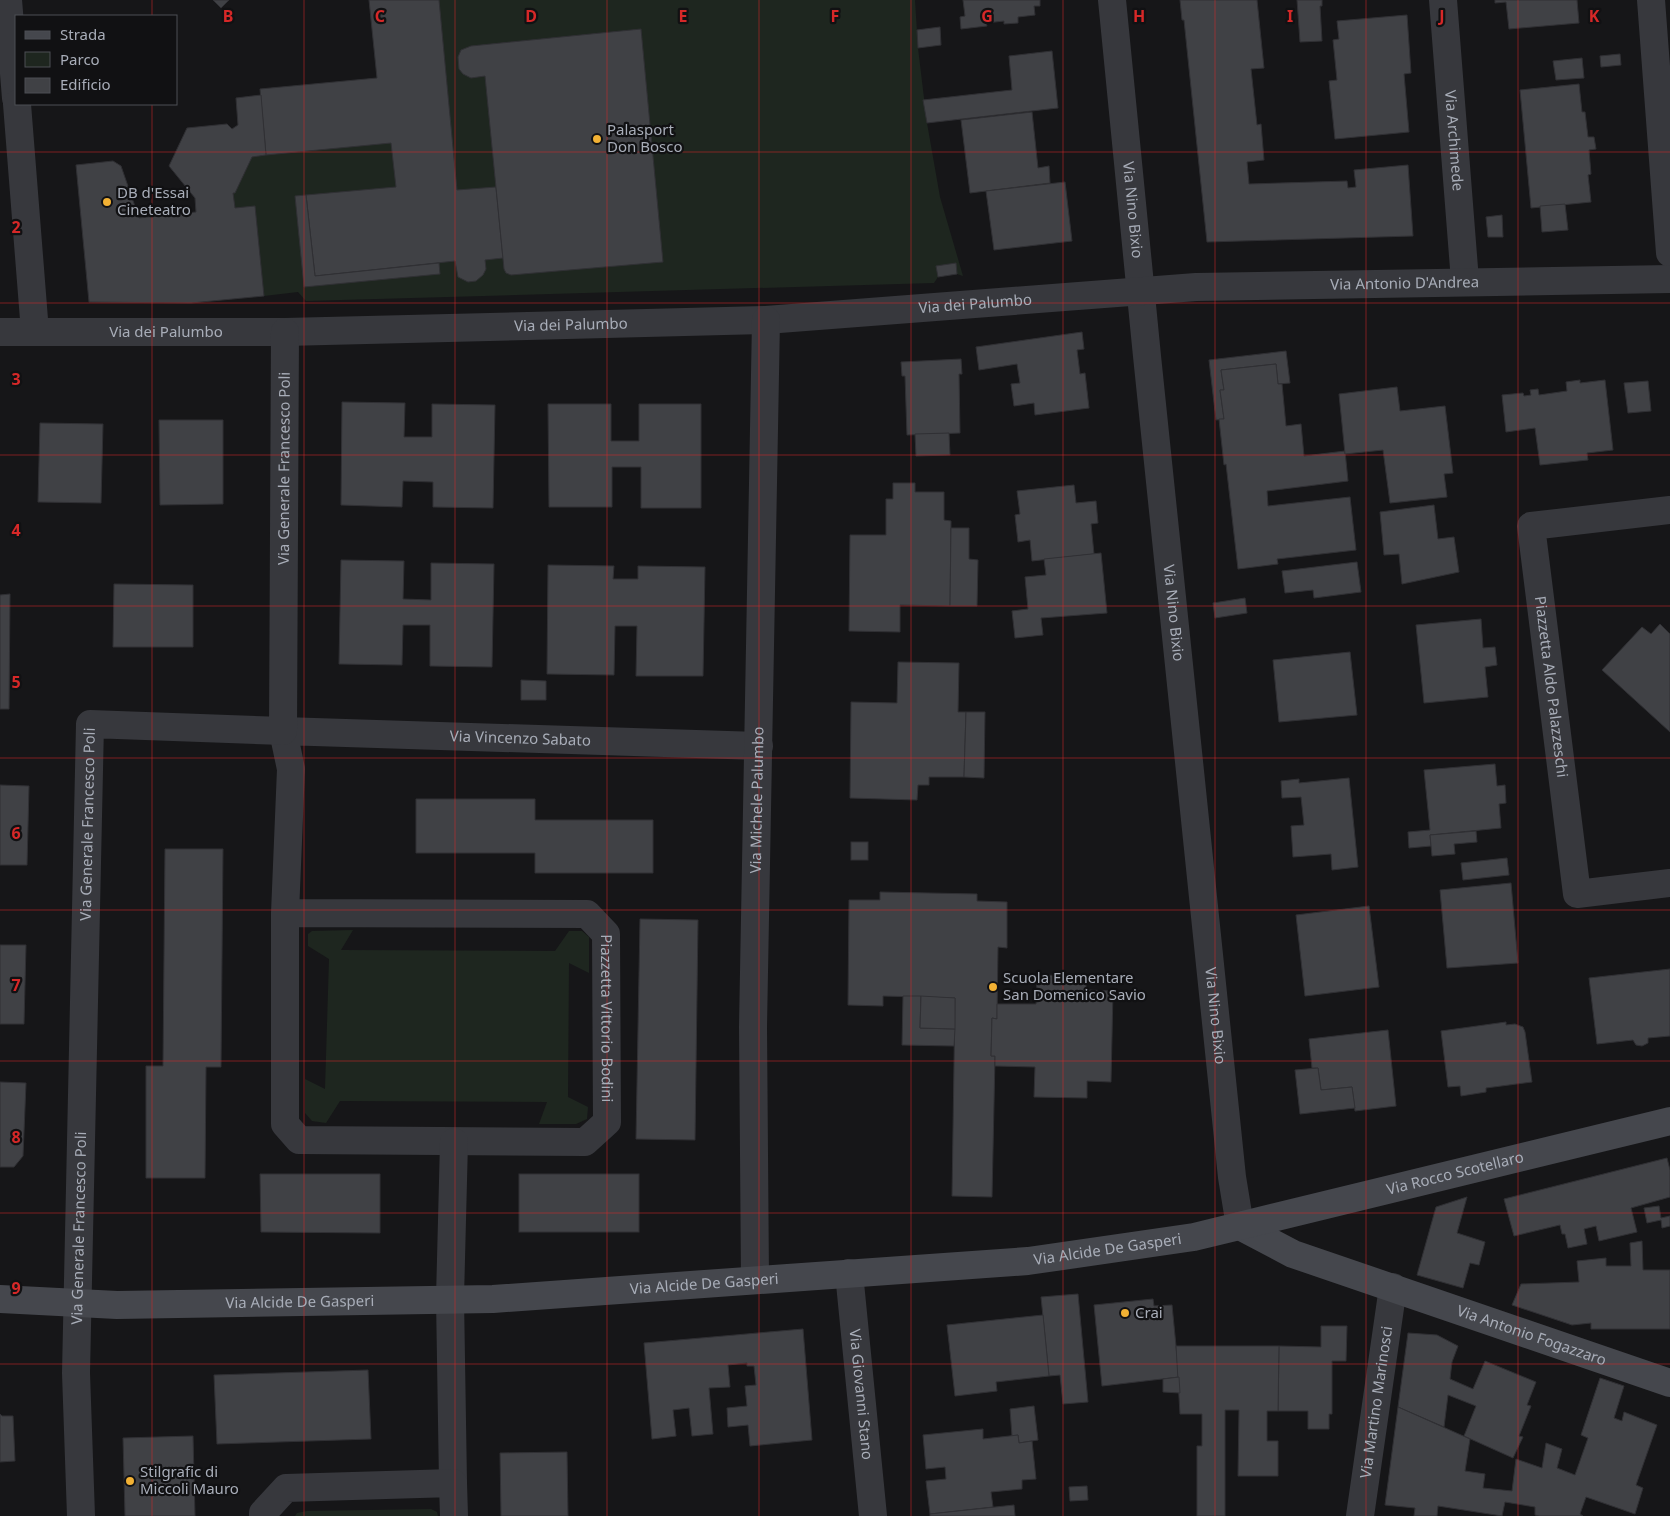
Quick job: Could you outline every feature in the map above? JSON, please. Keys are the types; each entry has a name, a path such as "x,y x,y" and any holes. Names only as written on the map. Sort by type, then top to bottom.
{"street":[{"path":"8,0 15,86"},
{"name":"Via Nino Bixio","path":"1112,0 1230,1158 1240,1226"},
{"name":"Via Archimede","path":"1443,0 1465,281"},
{"path":"1650,0 1670,253"},
{"path":"17,105 35,332"},
{"name":"Via Antonio D'Andrea","path":"1141,291 1196,287 1670,279"},
{"name":"Via dei Palumbo","path":"0,332 285,332 766,320 1141,291"},
{"name":"Via Michele Palumbo","path":"755,1280 753,1028 766,320"},
{"name":"Via Generale Francesco Poli","path":"81,1516 76,1373 90,724 283,731 285,332"},
{"name":"Piazzetta Aldo Palazzeschi","path":"1670,510 1531,526 1577,894 1670,883"},
{"name":"Via Vincenzo Sabato","path":"283,731 759,746"},
{"name":"Piazzetta Vittorio Bodini","path":"283,731 291,769 285,913 285,1124 299,1140 585,1142 607,1122 606,934 587,914 285,913"},
{"name":"Via Rocco Scotellaro","path":"1240,1226 1670,1121"},
{"path":"454,1142 450,1298 454,1516"},
{"path":"1240,1226 1293,1254 1393,1287"},
{"name":"Via Alcide De Gasperi","path":"0,1299 117,1305 450,1298 492,1299 1028,1260 1194,1237 1240,1226"},
{"name":"Via Giovanni Stano","path":"849,1273 873,1516"},
{"name":"Via Antonio Fogazzaro","path":"1393,1287 1670,1383"},
{"name":"Via Martino Marinosci","path":"1360,1516 1393,1287"},
{"path":"263,1516 263,1513 286,1488 453,1483"}],"green space":[{"name":"Palasport Don Bosco","path":"369,0 915,0 918,48 927,123 940,197 963,276 957,274 955,263 937,266 938,277 934,283 306,301 298,292 264,296 255,207 235,208 233,193 235,193 252,157 266,155 260,89 377,78"},
{"path":"353,930 341,950 555,951 569,931 582,931 589,937 589,973 569,963 568,1097 588,1107 587,1119 576,1124 539,1124 547,1102 340,1101 326,1123 312,1121 305,1113 305,1079 325,1089 329,959 308,946 308,934 312,931"},
{"path":"431,1509 437,1512 438,1516 295,1516 297,1513 307,1511"}],"building":[{"path":"213,0 229,0 221,8"},
{"path":"369,0 439,0 457,190 496,187 503,258 485,260 486,269 483,275 476,281 468,282 458,277 455,261 315,276 306,195 396,187 391,143 266,155 260,89 377,78"},
{"path":"963,0 1040,0 1040,6 1034,6 1035,15 1018,17 1018,23 1004,24 1004,21 986,23 987,26 961,29 960,17 965,16"},
{"path":"1180,0 1257,0 1264,68 1251,69 1257,125 1261,124 1264,160 1247,162 1249,184 1347,181 1348,188 1356,187 1354,170 1408,165 1413,236 1207,242 1184,20 1182,20"},
{"path":"1297,0 1322,0 1322,6 1320,6 1322,41 1300,42"},
{"path":"1495,0 1577,0 1579,23 1509,29 1506,2 1495,3"},
{"path":"1407,15 1411,73 1404,74 1409,132 1335,139 1329,81 1337,80 1333,40 1339,39 1337,21"},
{"path":"940,27 941,45 918,48 917,30"},
{"path":"641,29 663,262 511,275 506,273 504,269 485,76 471,78 463,74 459,69 458,57 461,50 471,46"},
{"path":"1052,51 1058,108 927,123 923,100 1012,90 1009,56"},
{"path":"1620,54 1621,65 1601,67 1600,56"},
{"path":"1582,58 1584,78 1556,80 1553,61"},
{"path":"1579,84 1582,112 1585,112 1588,137 1594,137 1596,149 1589,150 1591,174 1588,175 1591,202 1531,208 1520,90"},
{"name":"DB d'Essai Cineteatro","path":"261,95 266,155 252,157 235,193 233,193 235,208 255,206 264,296 191,303 89,302 76,165 113,161 121,166 139,218 196,212 195,198 169,166 187,128 227,124 232,129 238,125 236,98"},
{"path":"1032,112 1038,168 1049,166 1050,183 970,193 961,120"},
{"path":"1065,182 1072,241 994,250 986,191"},
{"path":"306,195 315,276 439,263 440,274 304,287 295,196"},
{"path":"1565,204 1568,230 1542,232 1540,206"},
{"path":"1502,215 1503,237 1488,237 1486,217"},
{"path":"956,263 957,274 938,277 936,266"},
{"path":"1082,332 1084,349 1077,350 1080,374 1085,373 1089,408 1035,415 1034,403 1014,406 1011,384 1020,383 1017,364 979,370 976,347"},
{"path":"1286,351 1290,383 1278,384 1276,364 1221,370 1224,390 1220,390 1224,419 1216,420 1209,360"},
{"path":"961,359 962,374 959,374 960,433 907,435 905,376 902,376 901,362"},
{"path":"1276,364 1278,384 1282,384 1286,426 1301,424 1304,456 1345,451 1348,481 1267,491 1268,506 1350,497 1356,550 1277,559 1278,564 1238,569 1219,419 1224,419 1220,390 1224,390 1221,370"},
{"path":"1580,380 1580,383 1605,380 1613,450 1587,453 1588,460 1540,465 1535,428 1506,432 1502,395 1523,393 1524,396 1531,395 1530,390 1538,389 1539,395 1567,391 1566,382"},
{"path":"1648,381 1651,411 1628,413 1624,383"},
{"path":"1397,387 1400,411 1445,406 1453,473 1444,474 1447,497 1390,503 1383,450 1345,454 1339,394"},
{"path":"342,402 405,403 404,437 432,437 432,404 495,405 493,508 433,507 433,482 403,481 402,507 341,505"},
{"path":"548,404 611,404 611,441 639,441 639,404 701,404 701,508 641,508 641,467 612,467 612,507 549,507"},
{"path":"159,420 223,420 223,504 160,505"},
{"path":"40,423 103,424 101,503 38,502"},
{"path":"949,433 950,455 916,456 915,434"},
{"path":"893,483 915,483 915,492 944,492 944,520 951,521 950,606 900,605 900,632 849,631 850,535 886,535 886,499 893,499"},
{"path":"1074,485 1076,503 1096,501 1098,523 1091,524 1094,554 1032,561 1030,540 1018,542 1015,515 1020,514 1017,491"},
{"path":"1434,505 1438,539 1454,537 1459,572 1402,584 1399,554 1384,555 1380,512"},
{"path":"951,528 969,528 969,559 978,560 977,606 950,606"},
{"path":"1101,553 1107,613 1041,618 1043,635 1015,638 1012,611 1028,609 1025,577 1046,575 1044,559"},
{"path":"341,560 404,561 403,599 431,600 431,563 494,564 492,667 430,666 430,625 403,625 402,665 339,664"},
{"path":"1357,562 1361,592 1314,598 1313,590 1285,593 1282,571"},
{"path":"548,565 614,566 613,579 638,579 638,566 705,567 703,676 636,676 637,626 615,626 614,675 547,674"},
{"path":"114,584 193,585 193,647 113,647"},
{"path":"10,594 9,709 0,709 0,595"},
{"path":"1245,598 1247,613 1215,618 1213,603"},
{"path":"1481,619 1483,648 1495,647 1497,665 1485,667 1488,697 1424,703 1416,625"},
{"path":"1660,624 1670,634 1670,732 1602,670 1642,627 1651,634"},
{"path":"1350,652 1357,715 1279,722 1273,660"},
{"path":"898,662 959,663 958,712 966,712 964,777 929,777 929,785 918,785 917,800 850,798 851,702 897,703"},
{"path":"521,680 546,681 546,700 521,700"},
{"path":"966,712 985,712 984,778 964,777"},
{"path":"1495,764 1497,786 1505,785 1506,803 1499,804 1501,828 1430,835 1431,846 1409,848 1408,832 1430,830 1424,770"},
{"path":"1349,778 1358,867 1332,870 1331,854 1293,857 1291,826 1304,825 1301,797 1282,798 1281,781 1299,779 1299,783"},
{"path":"0,785 29,786 27,865 0,865"},
{"path":"416,799 535,799 535,820 653,820 653,873 535,873 535,853 416,853"},
{"path":"1476,831 1477,842 1454,844 1455,854 1432,856 1430,835"},
{"path":"851,842 868,842 868,860 851,860"},
{"path":"165,849 223,849 221,1067 206,1067 205,1178 146,1178 146,1066 163,1066"},
{"path":"1507,858 1509,875 1463,880 1461,863"},
{"path":"1511,883 1518,963 1447,968 1440,890"},
{"path":"880,892 977,894 977,901 1007,902 1007,948 998,947 997,1019 992,1018 991,1056 995,1056 992,1197 952,1196 955,998 883,996 883,1006 848,1005 849,900 880,900"},
{"path":"1369,906 1379,987 1305,996 1296,915"},
{"path":"640,919 698,920 695,1140 636,1139"},
{"path":"0,945 26,945 24,1024 0,1024"},
{"path":"1670,969 1670,1036 1648,1038 1648,1043 1642,1046 1636,1045 1633,1040 1597,1044 1589,978"},
{"path":"1037,975 1086,976 1086,990 1113,991 1111,1082 1087,1081 1087,1098 1034,1097 1035,1067 995,1066 995,1056 991,1056 992,1018 997,1019 997,1004 1036,1004"},
{"path":"903,996 921,996 920,1028 955,1029 954,1046 902,1045"},
{"path":"921,996 955,998 955,1029 920,1028"},
{"path":"1506,1022 1506,1025 1515,1024 1523,1027 1532,1082 1486,1088 1486,1092 1461,1096 1460,1086 1448,1087 1441,1031"},
{"path":"1388,1030 1396,1106 1355,1111 1352,1087 1321,1090 1318,1068 1312,1068 1309,1039"},
{"path":"1318,1068 1321,1090 1352,1087 1355,1108 1300,1114 1295,1070"},
{"path":"0,1082 26,1083 23,1156 14,1167 0,1167"},
{"path":"1667,1158 1670,1170 1670,1197 1631,1208 1637,1232 1599,1241 1596,1226 1584,1229 1587,1244 1568,1248 1565,1234 1562,1234 1560,1225 1514,1236 1504,1199"},
{"path":"260,1174 380,1174 380,1233 261,1232"},
{"path":"519,1174 639,1174 639,1232 519,1232"},
{"path":"1467,1197 1457,1233 1485,1242 1479,1265 1470,1263 1463,1288 1417,1275 1436,1207"},
{"path":"1659,1206 1661,1218 1670,1216 1670,1226 1662,1228 1661,1220 1647,1223 1644,1208"},
{"path":"1642,1241 1643,1270 1670,1270 1670,1329 1591,1329 1591,1323 1572,1325 1512,1305 1521,1284 1579,1282 1577,1261 1606,1258 1606,1266 1631,1266 1630,1243"},
{"path":"1078,1294 1088,1402 1063,1404 1060,1375 1049,1376 1041,1297"},
{"path":"1153,1299 1154,1306 1172,1305 1179,1377 1102,1386 1094,1305"},
{"path":"1043,1315 1049,1376 996,1382 997,1391 955,1396 947,1325"},
{"path":"1321,1326 1347,1326 1346,1361 1332,1361 1332,1414 1329,1414 1329,1429 1308,1429 1308,1411 1278,1411 1279,1346 1321,1347"},
{"path":"803,1329 812,1440 750,1446 748,1425 728,1427 727,1408 747,1406 745,1386 756,1385 754,1366 747,1366 747,1363 728,1365 730,1387 709,1388 713,1434 692,1436 689,1408 673,1410 676,1436 652,1439 644,1343"},
{"path":"1408,1333 1437,1335 1458,1346 1452,1362 1450,1379 1473,1389 1485,1361 1536,1382 1527,1405 1531,1406 1519,1436 1523,1437 1513,1458 1464,1436 1476,1406 1448,1395 1444,1427 1398,1407"},
{"path":"1176,1346 1279,1346 1278,1411 1267,1411 1267,1441 1278,1441 1278,1476 1238,1476 1239,1410 1225,1410 1225,1516 1197,1516 1197,1446 1202,1446 1202,1414 1180,1414"},
{"path":"368,1370 371,1439 217,1444 214,1375"},
{"path":"1179,1377 1180,1393 1163,1392 1163,1379"},
{"path":"1600,1378 1624,1386 1614,1418 1622,1421 1624,1412 1657,1425 1636,1485 1643,1488 1635,1514 1586,1497 1580,1514 1583,1516 1539,1516 1535,1515 1535,1507 1505,1502 1502,1516 1438,1506 1437,1516 1414,1516 1415,1508 1385,1505 1398,1407 1470,1439 1465,1471 1485,1474 1483,1488 1512,1491 1516,1459 1542,1468 1546,1443 1562,1449 1557,1468 1575,1475 1588,1438 1581,1435"},
{"path":"1034,1406 1038,1440 1019,1443 1018,1435 1012,1436 1010,1409"},
{"path":"0,1414 2,1416 13,1416 15,1461 0,1462"},
{"path":"983,1429 983,1439 1018,1435 1019,1443 1032,1441 1036,1479 1022,1480 1022,1489 991,1492 993,1507 930,1514 926,1481 946,1479 945,1467 926,1469 923,1435"},
{"path":"193,1436 195,1516 125,1516 123,1438"},
{"path":"567,1452 568,1516 501,1516 500,1453"},
{"path":"1087,1486 1088,1500 1070,1501 1069,1487"},
{"path":"1014,1505 1015,1516 930,1516 930,1514"}],"place":[{"name":"Palasport Don Bosco","path":"597,139"},
{"name":"DB d'Essai Cineteatro","path":"107,202"},
{"name":"Scuola Elementare San Domenico Savio","path":"993,987"},
{"name":"Crai","path":"1125,1313"},
{"name":"Stilgrafic di Miccoli Mauro","path":"130,1481"}]}
